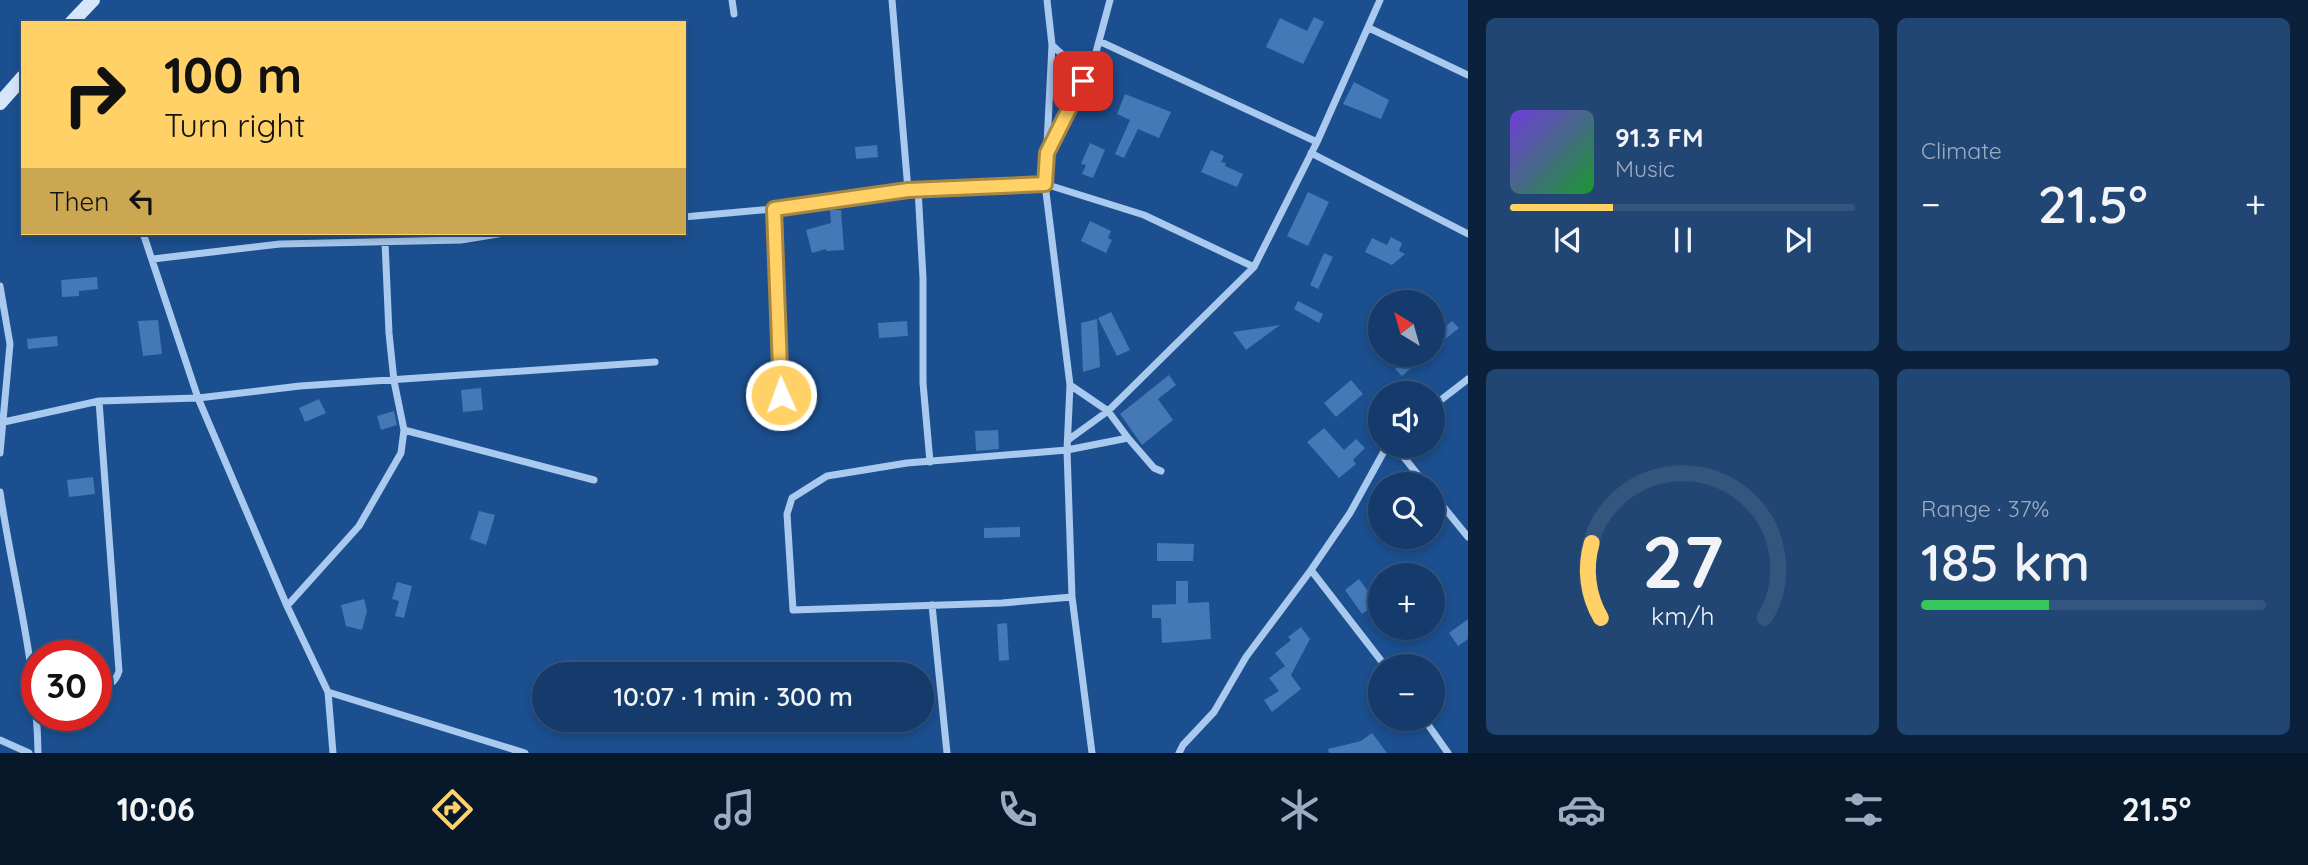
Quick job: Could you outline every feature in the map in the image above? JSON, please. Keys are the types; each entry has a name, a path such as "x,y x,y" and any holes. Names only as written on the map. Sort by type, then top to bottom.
{"street":[{"path":"73,21 93,0"},
{"path":"732,0 734,14"},
{"path":"892,0 908,190"},
{"path":"1047,0 1052,45 1045,184 1070,385 1067,450 1072,597 1092,753"},
{"path":"1047,153 1095,57 1110,0"},
{"path":"1068,440 1108,411 1254,267 1317,142 1380,0"},
{"path":"1369,28 1468,75"},
{"path":"1101,42 1317,142"},
{"path":"1052,45 1066,59 1085,61 1095,57"},
{"path":"0,103 21,79"},
{"path":"1311,153 1468,234"},
{"path":"686,217 774,209 918,189 1045,184 1144,215 1254,267"},
{"path":"918,189 923,278 923,383 930,462"},
{"path":"774,209 781,395"},
{"path":"144,235 198,398 287,606 328,692 333,753"},
{"path":"153,259 280,244 461,240 492,235"},
{"path":"287,606 359,526 401,453 404,430 394,381 385,242"},
{"path":"0,286 10,344 0,453"},
{"path":"4,422 99,401 198,398 300,386 655,362"},
{"path":"1445,397 1468,379"},
{"path":"1070,385 1108,411 1154,468 1161,471"},
{"path":"99,401 119,671 117,680 112,684"},
{"path":"404,430 594,480"},
{"path":"1072,597 793,610 788,514 792,498 827,476 907,463 1067,450 1128,438"},
{"path":"1179,753 1183,745 1214,712 1246,657 1350,513 1380,458"},
{"path":"1405,458 1416,472"},
{"path":"0,492 27,640"},
{"path":"1445,509 1468,537"},
{"path":"1311,570 1375,654"},
{"path":"932,605 947,753"},
{"path":"328,692 524,753"},
{"path":"37,731 38,753"},
{"path":"1432,731 1448,753"},
{"path":"0,740 29,753"}],"building":[{"path":"1314,17 1324,22 1303,64 1266,47 1280,18 1307,31"},
{"path":"1354,82 1389,100 1381,119 1343,104"},
{"path":"1125,94 1171,112 1159,138 1138,129 1124,158 1115,154 1130,120 1117,114"},
{"path":"1090,143 1105,150 1093,178 1082,174 1086,165 1081,164"},
{"path":"877,145 878,157 856,159 855,147"},
{"path":"1211,150 1224,156 1221,162 1226,163 1225,166 1243,174 1237,187 1201,172"},
{"path":"1308,192 1329,202 1308,246 1287,236"},
{"path":"830,210 841,210 844,250 826,249 812,253 806,230 831,223"},
{"path":"1090,221 1111,231 1108,238 1112,240 1106,253 1081,241"},
{"path":"1391,237 1402,243 1399,251 1405,254 1392,265 1365,252 1372,238 1387,245"},
{"path":"1324,253 1333,257 1318,289 1310,285"},
{"path":"97,277 98,289 79,291 79,296 62,297 61,280"},
{"path":"1298,301 1323,314 1319,323 1294,309"},
{"path":"1111,312 1130,350 1117,356 1098,318"},
{"path":"1097,319 1100,367 1083,372 1081,323"},
{"path":"158,320 162,354 143,356 138,321"},
{"path":"907,321 908,336 879,338 878,323"},
{"path":"1452,321 1459,328 1446,338 1446,326"},
{"path":"1280,325 1246,350 1233,332"},
{"path":"57,336 58,346 28,349 27,339"},
{"path":"1396,368 1411,368 1402,376"},
{"path":"1169,375 1176,385 1158,399 1173,420 1142,445 1120,414"},
{"path":"1351,380 1363,394 1336,417 1324,403"},
{"path":"481,388 483,410 463,412 461,390"},
{"path":"319,399 326,413 305,422 299,408"},
{"path":"394,411 397,425 381,430 377,416"},
{"path":"1324,428 1344,450 1356,439 1365,448 1353,460 1356,464 1339,478 1307,442"},
{"path":"998,430 999,449 976,451 975,431"},
{"path":"93,477 95,494 69,497 67,480"},
{"path":"479,511 495,515 486,545 470,539"},
{"path":"1020,527 1020,537 984,538 984,528"},
{"path":"1157,543 1194,544 1193,561 1157,561"},
{"path":"1359,579 1368,591 1368,610 1362,614 1345,590"},
{"path":"1176,581 1188,581 1188,603 1209,602 1211,639 1162,643 1161,618 1152,618 1152,605 1176,604"},
{"path":"397,582 412,586 404,618 395,616 399,601 392,599"},
{"path":"364,599 367,611 362,630 346,626 341,605"},
{"path":"1468,619 1468,639 1458,646 1449,633"},
{"path":"1007,623 1009,660 999,661 997,624"},
{"path":"1301,627 1310,639 1291,675 1301,689 1272,712 1264,700 1279,691 1269,678 1285,666 1275,653 1291,640 1288,637"},
{"path":"1372,733 1387,753 1329,753 1328,749 1361,741"}],"route":[{"path":"781,395 774,209 908,190 1045,184 1047,153 1083,81"}]}
